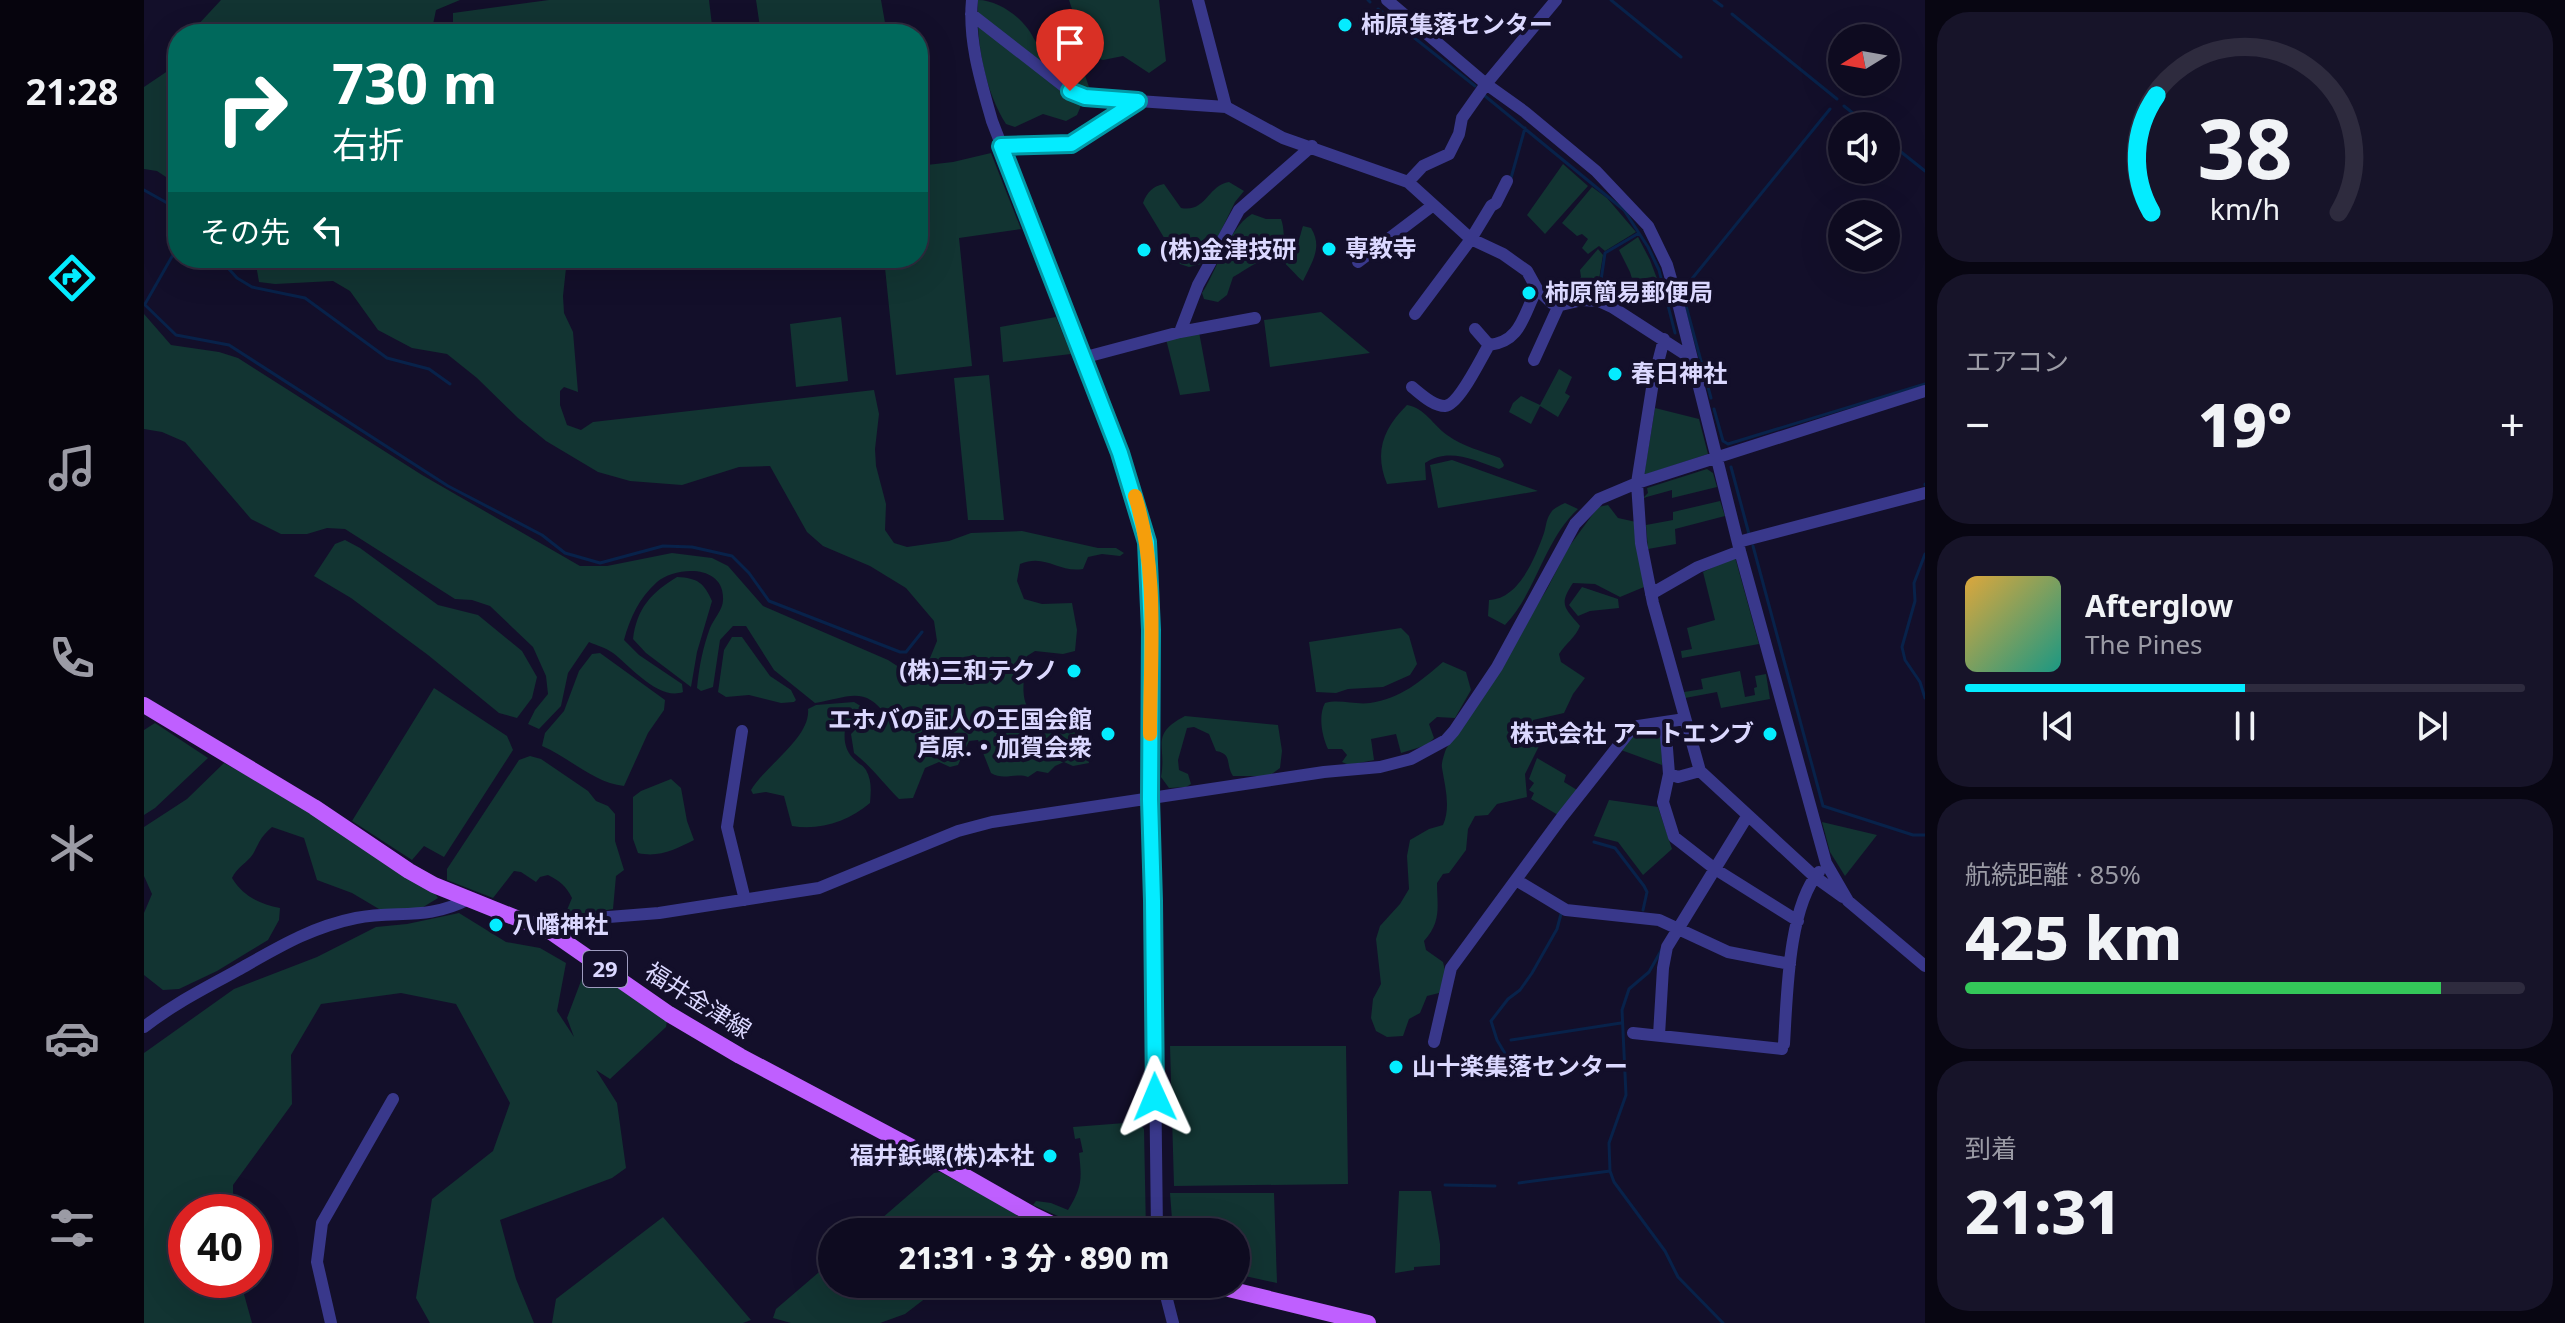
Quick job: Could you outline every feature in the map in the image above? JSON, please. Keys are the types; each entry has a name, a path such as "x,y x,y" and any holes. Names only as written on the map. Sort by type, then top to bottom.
{"main road":[{"name":"福井金津線","path":"144,705 314,807 409,871 548,931 669,1014 728,1049 1039,1218"},
{"path":"1250,1294 1368,1323"}],"street":[{"path":"972,0 973,42 980,81 1001,146 1120,453 1147,542 1151,630 1150,799 1157,1218"},
{"path":"1198,0 1226,107"},
{"path":"1387,0 1596,171 1648,226 1667,265 1739,547 1826,863 1848,901"},
{"path":"1408,182 1423,166 1449,154 1459,134 1462,118 1486,84 1556,0"},
{"path":"971,14 1070,91 1085,97 1226,107 1283,138 1408,182 1471,239 1503,254 1527,271 1537,289 1552,303 1599,301 1691,358"},
{"path":"1001,146 1071,144 1138,101"},
{"path":"1180,332 1198,285 1239,210 1312,146"},
{"path":"1415,314 1496,203 1507,181"},
{"path":"1358,262 1432,206"},
{"path":"1489,345 1512,338 1537,289"},
{"path":"1534,360 1559,305"},
{"path":"1082,358 1180,332 1255,318"},
{"path":"1475,329 1489,345"},
{"path":"1664,339 1653,382 1637,483 1641,543 1651,594 1700,771 1815,877 1925,966"},
{"path":"1412,387 1426,399 1442,406 1452,404 1461,395 1489,345"},
{"path":"561,939 576,923 819,888 958,831 980,825 1324,772 1380,767 1411,759 1446,740 1497,667 1575,524 1599,499 1637,483 1925,391"},
{"path":"1651,594 1739,547 1925,493"},
{"path":"1434,1042 1451,968 1630,731 1638,726 1685,719"},
{"path":"1665,723 1669,774 1663,802 1674,837 1715,869 1798,921"},
{"path":"742,731 727,827 745,900"},
{"path":"1669,774 1678,777 1700,771"},
{"path":"1659,1035 1667,947 1748,815"},
{"path":"1633,1033 1783,1046 1790,964 1798,921 1815,877 1826,863"},
{"path":"1516,880 1566,910 1659,920 1728,952 1790,964"},
{"path":"144,1027 174,1004 306,932 358,918 419,915 452,908 469,899"},
{"path":"331,1323 317,1262 322,1223 393,1099"},
{"path":"1167,1298 1173,1323"}],"green space":[{"path":"221,0 460,0 436,10 433,24 199,24"},
{"path":"549,0 709,0 712,24 453,24 453,13"},
{"path":"756,0 881,0 885,24 760,24"},
{"path":"978,0 992,2 1012,13 1047,55 1058,56 1066,52 1078,55 1089,87 1077,115 1066,121 1043,114 1015,127 1006,124 992,96 983,64 978,32"},
{"path":"1069,0 1159,0 1166,61 1149,73 1123,56 1103,60 1087,55"},
{"path":"168,71 168,178 157,171 144,169 144,87"},
{"path":"991,153 1021,229 959,238 972,366 896,375 885,268 928,268 928,165"},
{"path":"1563,164 1588,186 1545,234 1527,215"},
{"path":"1229,182 1244,191 1235,202 1217,239 1201,264 1189,267 1180,264 1143,203 1146,196 1164,184 1181,208 1189,208 1202,203 1216,188"},
{"path":"1592,187 1607,198 1636,232 1605,251 1599,246 1588,254 1582,248 1588,239 1582,234 1577,236 1562,223"},
{"path":"1252,214 1266,219 1281,219 1287,247 1297,242 1303,226 1311,228 1316,248 1303,281 1283,262 1264,260 1233,277 1227,295 1218,302 1204,299 1202,293 1230,239"},
{"path":"1638,237 1662,292 1637,295 1619,250"},
{"path":"1598,249 1603,255 1596,297 1570,296 1570,290 1581,277 1580,270"},
{"path":"257,268 566,268 564,313 573,332 578,392 564,387 560,391 560,405 567,425 581,430 593,422 874,390 879,414 876,466 886,504 885,530 894,543 907,547 949,541 971,533 1022,531 1098,548 1116,548 1124,553 1120,556 1102,554 1088,557 1083,569 1029,561 1020,564 1017,581 1024,599 1042,604 1072,603 1077,630 1075,651 1063,654 1035,651 1027,656 1024,691 1033,714 1041,718 1085,724 1089,763 1073,766 1064,762 1048,773 1037,771 1028,777 1001,776 991,773 978,740 969,741 958,765 950,767 939,762 925,768 913,798 899,799 854,753 851,734 857,728 883,724 887,717 879,707 871,700 855,696 815,703 774,670 746,626 733,626 720,640 713,687 701,691 697,688 705,642 722,607 722,588 708,574 687,571 665,577 645,595 624,640 639,655 682,684 683,692 664,692 613,653 589,642 568,673 561,706 539,729 528,724 548,694 546,676 533,647 490,606 455,599 345,529 281,534 251,519 185,442 162,432 144,429 144,314 171,345 238,358 422,475 580,566 607,566 672,553 712,558 728,566 763,606 888,660 905,671 930,658 937,641 934,621 906,588 870,566 823,546 807,532 770,466 739,467 682,485 630,481 598,472 546,441 447,354 412,348 378,330 350,291 333,281 259,282"},
{"path":"1321,312 1370,353 1270,367 1264,320"},
{"path":"841,317 848,381 796,387 790,324"},
{"path":"1056,317 1071,354 1003,362 1000,327"},
{"path":"1199,332 1210,391 1180,395 1166,339"},
{"path":"1559,369 1572,377 1565,393 1570,396 1558,417 1540,406 1531,424 1509,412 1521,396 1540,405"},
{"path":"989,375 1004,520 968,520 954,378"},
{"path":"1407,405 1424,413 1453,439 1500,458 1503,467 1499,469 1462,457 1443,456 1425,463 1426,480 1387,484 1381,462 1383,442 1392,423"},
{"path":"1655,408 1699,419 1708,454 1644,475"},
{"path":"1452,460 1538,491 1438,508 1430,465"},
{"path":"1707,469 1713,473 1717,487 1672,498 1672,490 1643,498 1648,493 1647,488"},
{"path":"1720,501 1725,516 1675,529 1676,544 1648,549 1646,525 1673,520 1673,512"},
{"path":"1565,503 1578,509 1557,536 1516,612 1505,625 1488,616 1489,600 1500,598 1517,585 1536,554 1550,514"},
{"path":"1608,505 1618,518 1636,522 1644,587 1620,597 1595,584 1573,583 1568,590 1565,606 1580,626 1559,654 1561,662 1585,678 1564,713 1533,720 1531,727 1540,744 1525,774 1527,797 1497,804 1488,815 1475,816 1468,829 1466,850 1449,873 1443,874 1437,883 1436,920 1424,941 1426,950 1443,962 1446,974 1439,993 1427,996 1420,1013 1409,1019 1403,1036 1387,1037 1376,1031 1371,1018 1373,999 1381,984 1376,939 1380,926 1409,889 1407,856 1410,840 1443,825 1447,804 1442,766 1446,749 1547,589 1568,548 1598,507"},
{"path":"345,540 438,605 478,615 522,651 537,677 532,698 517,718 499,713 428,655 351,598 314,576 335,544"},
{"path":"1735,557 1759,644 1682,658 1681,651 1692,649 1687,628 1715,620 1703,572"},
{"path":"677,577 699,583 712,601 697,652 691,687 646,653 633,639 638,618 647,602"},
{"path":"1582,587 1618,599 1619,608 1590,611 1578,616 1569,605"},
{"path":"1401,628 1409,636 1417,664 1410,675 1383,687 1348,689 1336,693 1316,692 1309,642"},
{"path":"732,637 742,637 770,676 791,690 796,700 794,702 781,703 749,695 726,697 718,692 724,650"},
{"path":"600,653 665,700 664,710 648,733 624,786 602,780 542,746 545,733 564,711 579,671 592,654"},
{"path":"1443,662 1466,672 1471,690 1455,718 1437,717 1429,724 1434,738 1427,745 1401,753 1396,734 1371,739 1374,760 1349,765 1342,762 1347,755 1342,749 1328,749 1322,726 1325,703 1370,703 1391,698"},
{"path":"1740,671 1745,697 1755,695 1755,676 1766,674 1770,699 1721,708 1717,692 1685,698 1684,692 1703,689 1701,679"},
{"path":"434,688 507,736 513,750 444,857 424,846 412,860 352,821"},
{"path":"854,702 869,711 868,718 846,724 845,744 868,774 870,803 834,823 813,827 792,826 784,796 766,792 753,794 751,790 795,741 807,720 808,709 816,705"},
{"path":"1185,716 1278,725 1282,751 1280,768 1269,776 1233,776 1227,757 1216,751 1209,734 1194,727 1187,728 1178,760 1179,770 1188,774 1191,784 1169,788 1161,777 1163,735"},
{"path":"155,723 208,758 144,815 144,730"},
{"path":"1661,726 1662,765 1621,750 1635,733"},
{"path":"530,756 541,759 588,791 596,801 608,806 615,814 615,841 624,870 616,876 613,909 570,916 567,910 572,898 562,884 548,875 536,882 514,871 493,898 447,880 447,869 519,760"},
{"path":"1537,758 1566,775 1564,782 1577,790 1558,815 1531,799 1534,793 1529,790 1534,783 1529,779"},
{"path":"224,763 284,796 434,892 438,898 420,909 379,909 352,893 317,880 304,838 272,827 232,878 252,898 280,908 279,920 268,940 217,971 179,989 163,990 144,975 144,913 152,894 144,876 144,827 187,799"},
{"path":"671,779 681,788 694,840 660,853 638,853 633,839 633,797"},
{"path":"1609,800 1658,807 1672,849 1643,875 1618,842 1594,836"},
{"path":"1822,822 1877,835 1845,876 1830,852"},
{"path":"459,913 506,942 540,948 566,963 557,1011 574,1037 567,1018 587,965 667,1021 666,1027 610,1079 596,1070 617,1103 626,1168 612,1178 500,1220 516,1279 534,1323 430,1323 416,1298 432,1199 493,1151 510,1103 456,1004 401,993 321,1004 291,1055 292,1104 233,1185 233,1194 168,1194 168,1298 245,1298 252,1323 144,1323 144,1053 234,989 317,957 376,927"},
{"path":"1170,1046 1346,1046 1348,1184 1174,1186"},
{"path":"1138,1122 1144,1129 1146,1218 1062,1218 1033,1205 1036,1201 1051,1203 1068,1210 1073,1202 1080,1183 1079,1153 1083,1152 1080,1138 1075,1139 1073,1127"},
{"path":"940,1172 1015,1212 1018,1218 882,1218 934,1173"},
{"path":"1399,1191 1431,1191 1440,1244 1440,1265 1414,1267 1414,1270 1395,1273"},
{"path":"1170,1193 1274,1193 1277,1283 1250,1277 1250,1218 1172,1218"},
{"path":"663,1217 751,1320 743,1323 552,1323 556,1299"},
{"path":"818,1273 818,1298 926,1298 905,1314 880,1323 791,1323 773,1318 776,1309"}],"waterway":[{"path":"1611,0 1681,57"},
{"path":"1714,0 1722,6"},
{"path":"1378,9 1475,86"},
{"path":"1732,14 1837,99"},
{"path":"1485,96 1624,210 1659,270 1675,333"},
{"path":"1844,106 1852,112"},
{"path":"1711,398 1682,291 1830,109"},
{"path":"1511,178 1525,128"},
{"path":"1900,151 1925,171"},
{"path":"144,190 168,203"},
{"path":"1599,294 1605,253 1639,233"},
{"path":"145,304 168,264"},
{"path":"228,268 252,287 305,298 387,358 429,369 450,384"},
{"path":"144,304 176,335 229,345 448,486 542,535 565,553 600,563 663,546 692,547 732,556 769,601 900,652 906,652 922,632"},
{"path":"1714,409 1723,441 1728,444 1925,384"},
{"path":"1731,467 1749,534"},
{"path":"1753,546 1823,806 1913,835 1925,835"},
{"path":"1925,554 1914,583 1915,601 1902,647 1905,660 1920,682 1925,698"},
{"path":"1594,842 1615,848 1644,886 1647,892 1643,910"},
{"path":"1513,1067 1497,1040 1491,1021 1532,973 1557,929 1561,914"},
{"path":"1662,949 1649,972 1629,989 1622,1010 1626,1095 1609,1143 1610,1171 1614,1182 1665,1251 1678,1277 1723,1323"},
{"path":"1511,1040 1621,1023"},
{"path":"1519,1183 1610,1171"},
{"path":"1445,1185 1495,1186"}],"slow traffic":[{"path":"1135,496 1147,542 1151,630 1150,734"}],"place":[{"name":"柿原集落センター","path":"1345,25"},
{"name":"専教寺","path":"1329,249"},
{"name":"(株)金津技研","path":"1144,250"},
{"name":"柿原簡易郵便局","path":"1529,293"},
{"name":"春日神社","path":"1615,374"},
{"name":"(株)三和テクノ","path":"1074,671"},
{"name":"エホバの証人の王国会館 芦原.・加賀会衆","path":"1108,734"},
{"name":"株式会社 アートエンブ","path":"1770,734"},
{"name":"八幡神社","path":"496,925"},
{"name":"山十楽集落センター","path":"1396,1067"},
{"name":"福井鋲螺(株)本社","path":"1050,1156"}],"route":[{"path":"1070,91 1085,97 1138,101 1071,144 1001,146 1120,453 1147,542 1151,630 1150,799 1155,1097"}]}
